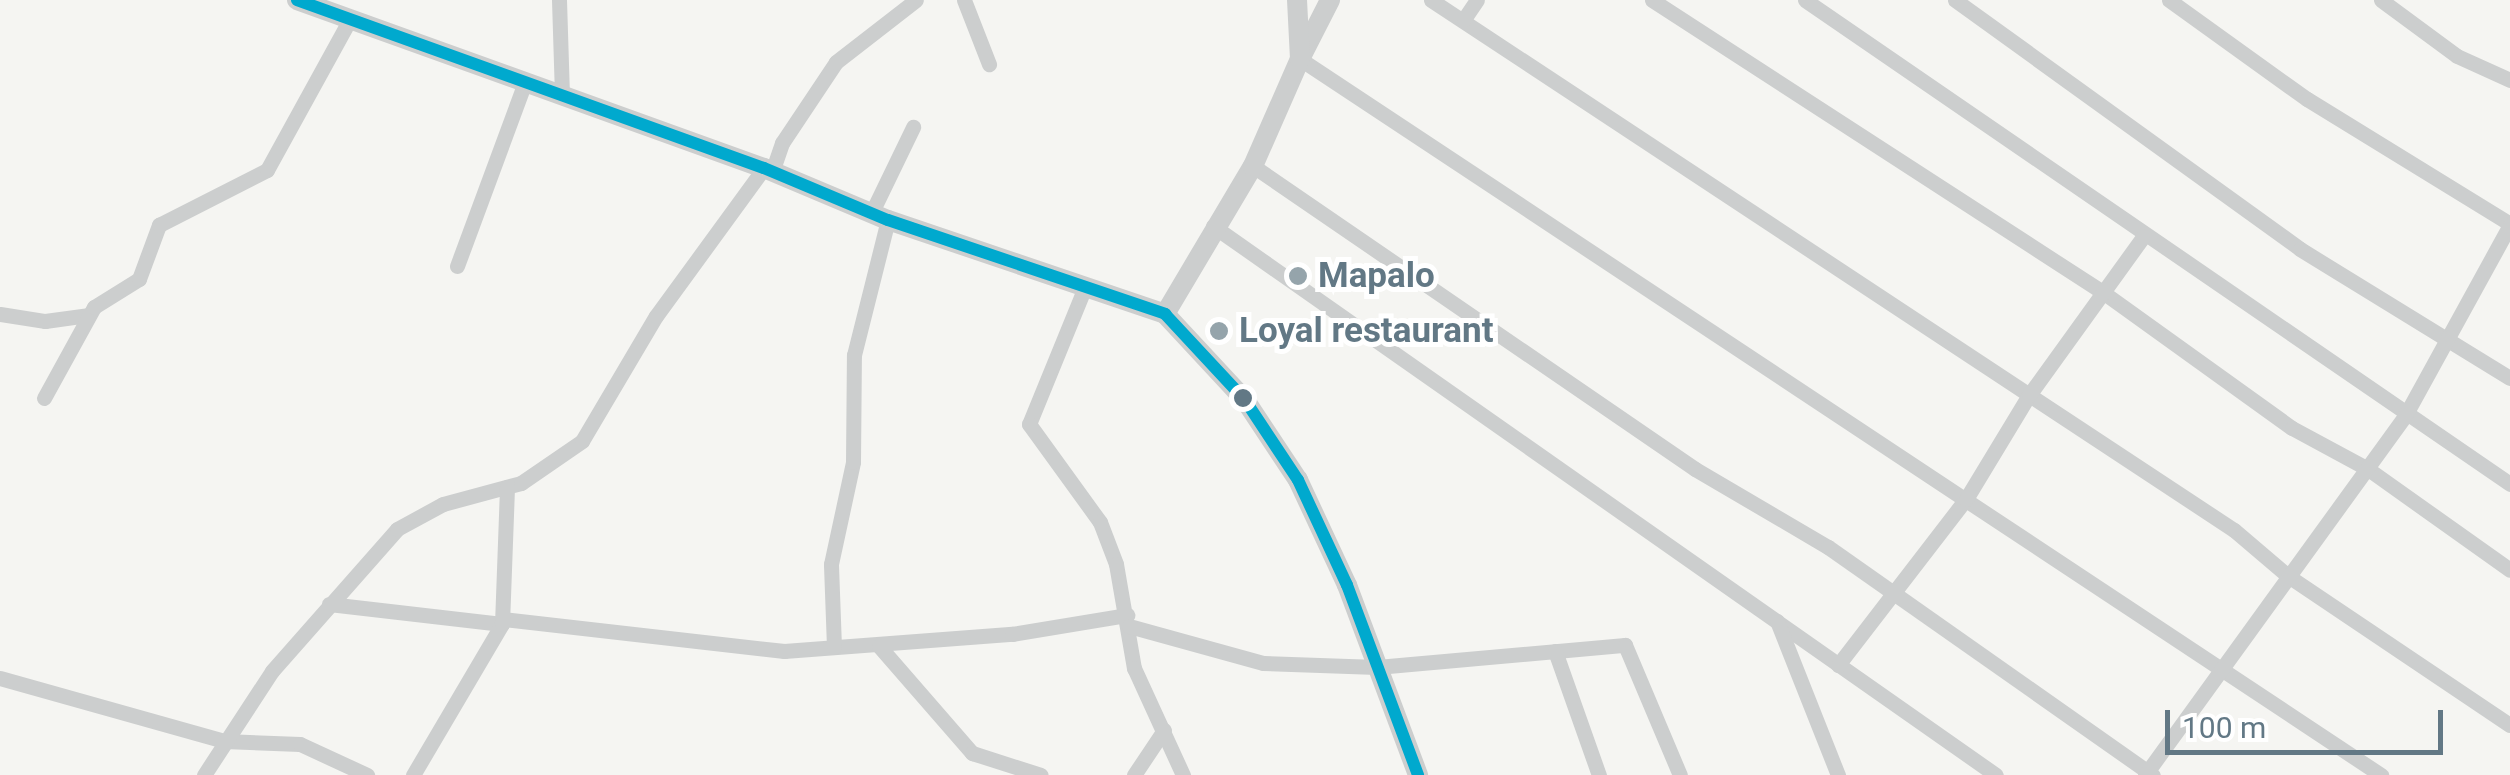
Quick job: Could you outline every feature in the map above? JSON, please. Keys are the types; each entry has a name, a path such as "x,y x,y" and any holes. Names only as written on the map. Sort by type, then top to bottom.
{"street":[{"path":"297,0 768,170 880,217 1165,314 1210,357 1280,449 1331,547 1418,775"},
{"path":"559,0 562,95"},
{"path":"204,775 224,741 330,604 410,520 507,487 549,466 593,428 656,316 768,170 836,62 916,0"},
{"path":"964,0 989,64"},
{"path":"1297,0 1300,59"},
{"path":"1165,314 1213,226 1253,166 1330,0"},
{"path":"1431,0 2234,530 2288,576 2510,725"},
{"path":"1464,19 1478,0"},
{"path":"1652,0 2104,293 2292,428 2368,469 2510,570"},
{"path":"1805,0 2143,237 2510,484"},
{"path":"1955,0 2300,249 2510,378"},
{"path":"1253,166 1695,469 1828,547 1892,598 2149,774 2406,414 2450,342 2510,225 2307,99 2170,0"},
{"path":"2381,0 2456,56 2510,80"},
{"path":"44,398 88,315 139,279 159,225 266,170 350,19"},
{"path":"1300,59 2226,667 2380,775"},
{"path":"457,266 525,82"},
{"path":"834,647 831,564 853,462 854,355 880,217 913,126"},
{"path":"1213,226 1776,619 1974,768 1996,775"},
{"path":"1838,665 1966,499 2029,395 2143,237"},
{"path":"1085,287 1029,424 1100,522 1128,620 1134,668 1183,775"},
{"path":"0,314 45,320 88,315"},
{"path":"413,775 502,621 507,487"},
{"path":"330,604 784,651 879,646 1128,620 1263,663 1377,666 1625,645 1680,775"},
{"path":"1776,619 1838,775"},
{"path":"879,646 972,753 1041,775"},
{"path":"1554,651 1599,775"},
{"path":"0,678 224,741 286,740 336,768 366,775"},
{"path":"1134,775 1164,730"}],"transit line":[{"path":"297,0 764,168 888,220 1165,314 1245,400 1298,480 1347,585 1418,775"}],"place":[{"name":"Mapalo","path":"1298,276"},
{"name":"Loyal restaurant","path":"1219,331"}]}
